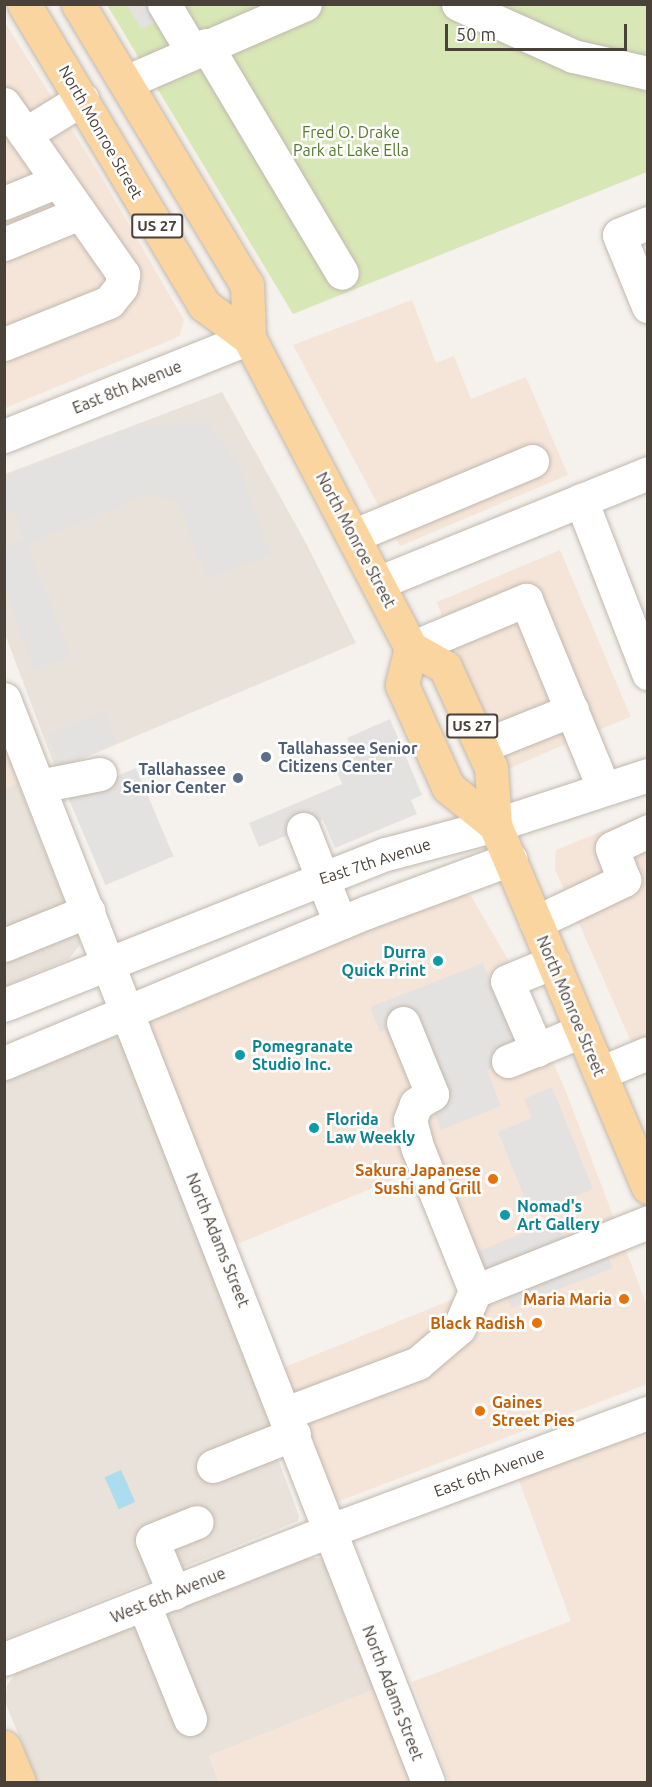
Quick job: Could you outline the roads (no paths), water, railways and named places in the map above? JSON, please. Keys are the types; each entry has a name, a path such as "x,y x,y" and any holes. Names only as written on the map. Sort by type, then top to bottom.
{"main road":[{"name":"North Monroe Street","path":"24,4 204,305 249,338 380,582 411,648 445,668 491,768 495,825 600,1073 640,1149 648,1187"},
{"name":"North Monroe Street","path":"78,4 247,285 249,338"},
{"path":"82,99 126,82"},
{"name":"North Monroe Street","path":"411,648 402,685 448,787 495,825"},
{"path":"4,1747 19,1782"}],"street":[{"path":"164,4 199,48 342,273"},
{"path":"126,82 199,48 305,4"},
{"path":"458,4 573,56 623,70 648,73"},
{"path":"25,134 82,99"},
{"path":"4,104 123,274 121,287 109,302 4,344"},
{"path":"4,203 58,181"},
{"path":"4,244 80,213"},
{"path":"648,223 619,235 648,306"},
{"name":"East 8th Avenue","path":"4,436 249,338"},
{"path":"355,536 532,461"},
{"path":"380,582 648,473"},
{"path":"581,500 648,673"},
{"path":"411,648 526,600 604,789"},
{"name":"North Adams Street","path":"4,699 290,1423 428,1782"},
{"path":"482,746 572,711"},
{"path":"39,786 100,774"},
{"name":"East 7th Avenue","path":"4,1005 386,854 495,825 648,775"},
{"path":"303,829 340,923"},
{"path":"536,922 624,880 612,848 648,831"},
{"path":"4,1063 340,923 510,859"},
{"path":"4,945 88,911"},
{"path":"553,962 507,981 523,1056 582,1031"},
{"path":"403,1023 432,1094 416,1104 410,1120 418,1149 475,1291"},
{"path":"600,1073 648,1053"},
{"path":"213,1466 290,1423 418,1363 459,1328 475,1291 648,1222"},
{"name":"East 6th Avenue","path":"331,1530 648,1413"},
{"path":"174,1593 152,1540 197,1522"},
{"name":"West 6th Avenue","path":"4,1659 331,1530"},
{"path":"144,1605 190,1719"}],"water":[{"path":"121,1470 135,1502 119,1509 105,1477"}],"place":[{"name":"Tallahassee Senior Citizens Center","path":"266,757"},
{"name":"Tallahassee Senior Center","path":"238,778"},
{"name":"Durra Quick Print","path":"438,961"},
{"name":"Pomegranate Studio Inc.","path":"240,1055"},
{"name":"Florida Law Weekly","path":"314,1128"},
{"name":"Sakura Japanese Sushi and Grill","path":"493,1179"},
{"name":"Nomad's Art Gallery","path":"505,1215"},
{"name":"Maria Maria","path":"624,1299"},
{"name":"Black Radish","path":"537,1323"},
{"name":"Gaines Street Pies","path":"480,1411"}],"park label":[{"name":"Fred O. Drake Park at Lake Ella","path":"351,141"}]}
